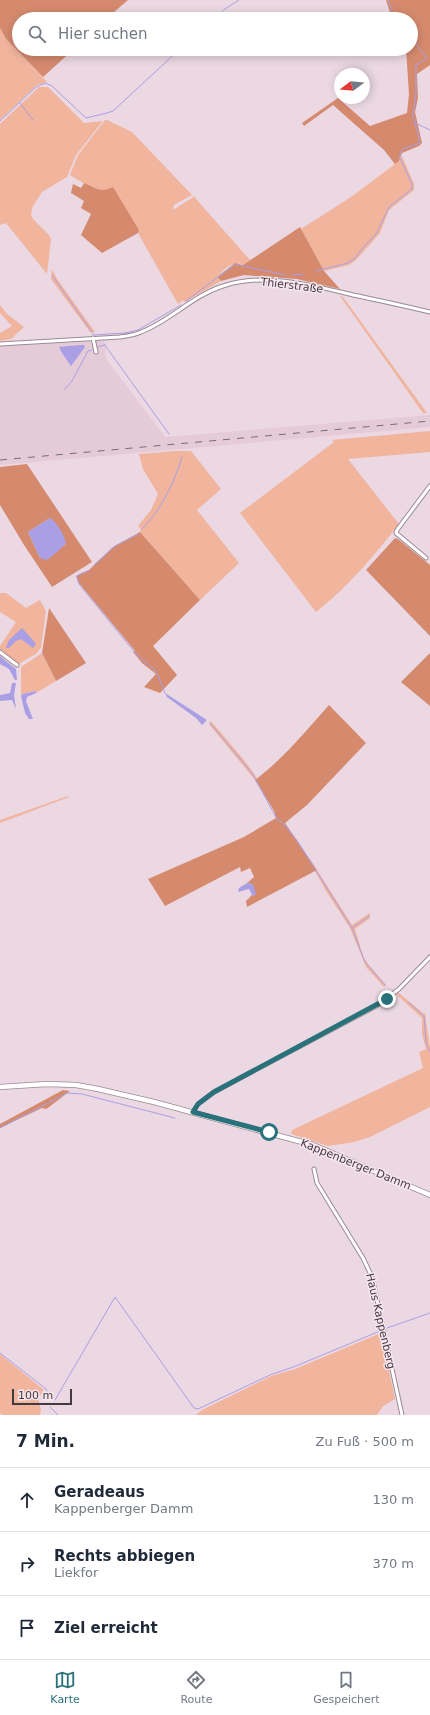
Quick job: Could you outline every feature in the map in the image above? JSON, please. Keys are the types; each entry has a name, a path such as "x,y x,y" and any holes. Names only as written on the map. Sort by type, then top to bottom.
{"main road":[{"name":"Kappenberger Damm","path":"0,1087 53,1084 87,1087 193,1112 288,1138 324,1151 430,1195"}],"street":[{"name":"Thierstraße","path":"0,344 120,337 140,333 210,291 241,282 273,281 299,284 430,312"},
{"path":"93,338 96,352"},
{"path":"426,558 396,533 430,486"},
{"path":"0,652 17,666"},
{"path":"193,1112 198,1104 214,1092 378,1005 399,989 430,957"},
{"name":"Haus Kappenberg","path":"314,1169 318,1183 363,1258 372,1277 402,1415"}],"shaded area":[{"path":"0,0 128,0 114,12 12,12 12,45 6,39 0,28"},
{"path":"386,0 430,0 430,65 417,74 418,98 415,112 422,143 419,146 402,153 399,161 395,164 384,150 333,105 304,126 302,123 334,101 334,104 345,104 370,126 407,113 409,94 406,56 418,56 418,12 390,12"},
{"path":"0,28 6,39 12,45 12,56 22,56 47,82 37,85 0,120"},
{"path":"23,56 66,56 43,77"},
{"path":"39,87 48,87 84,123 103,121 76,155 67,177 42,192 33,206 31,214 33,219 51,239 47,274 6,223 0,225 0,124"},
{"path":"105,120 132,132 192,195 174,205 173,210 195,196 250,260 243,265 232,264 217,277 221,281 185,302 183,300 178,304 138,233 139,230 113,188 102,190 96,189 70,175 78,155"},
{"path":"402,156 414,184 414,190 389,210 380,233 356,260 349,265 324,271 301,229 351,197 399,161"},
{"path":"84,183 102,190 113,187 139,230 138,233 102,253 81,235 91,214 81,208 84,201 71,193 73,184 81,188"},
{"path":"300,227 324,271 340,289 297,279 244,275 221,281 217,277 235,263 243,265"},
{"path":"52,269 57,279 95,332 90,332 51,279"},
{"path":"340,296 343,297 427,413 423,413"},
{"path":"0,305 7,314 24,327 11,339 0,341 0,333 12,326 0,313"},
{"path":"104,340 107,360 165,437 430,415 430,427 0,465 0,345"},
{"path":"84,345 85,347 71,366 59,347"},
{"path":"430,431 430,452 348,459 399,524 360,571 316,612 240,513 334,442 332,440"},
{"path":"191,451 221,489 197,510 239,563 200,600 140,532 141,529 138,526 151,510 158,494 143,469 139,454"},
{"path":"27,464 92,562 52,587 0,505 0,467","holes":["50,518 66,544 52,554 40,558 28,532"]},
{"path":"50,518 60,530 66,544 46,560 40,558 28,532"},
{"path":"140,532 200,600 153,646 177,675 160,693 144,687 156,674 142,663 133,652 135,651 78,582 76,576 89,570 113,547"},
{"path":"395,538 430,565 430,636 366,570"},
{"path":"0,593 6,593 26,608 40,600 46,611 41,647 37,653 19,664 0,650 0,646 16,622 0,612"},
{"path":"49,608 86,663 56,681 42,653"},
{"path":"22,628 36,644 33,648 21,639 16,641 9,648 6,648 9,640"},
{"path":"42,653 56,681 36,693 36,691 23,694 21,696 21,667"},
{"path":"430,653 430,706 401,682"},
{"path":"0,656 16,669 17,680 15,680 9,669 0,664"},
{"path":"12,683 16,683 14,695 16,709 12,700 0,701 0,695 10,693"},
{"path":"36,691 36,693 27,697 26,701 33,719 29,719 25,713 21,696 23,694"},
{"path":"165,693 207,720 202,725 196,718 167,697"},
{"path":"329,705 366,743 307,805 285,823 317,870 247,907 246,901 252,895 254,896 250,883 247,883 254,877 250,868 241,872 240,867 165,906 148,879 244,837 276,818 274,811 255,780 285,754"},
{"path":"211,721 244,760 257,778 255,780 209,724"},
{"path":"68,796 69,797 0,823 0,820"},
{"path":"317,870 352,925 370,913 370,918 355,929 363,956 386,985 384,987 366,967 350,928 326,891 315,871"},
{"path":"247,883 253,884 256,894 254,896 249,889 238,892 239,888"},
{"path":"399,993 424,1014 425,1013 430,1047 430,1107 370,1137 354,1142 328,1146 291,1134 292,1130 423,1068 419,1052 426,1049 422,1034 422,1018 396,994"},
{"path":"63,1090 70,1091 46,1109 42,1108 0,1128 0,1124"},
{"path":"381,1333 395,1399 383,1406 377,1415 196,1415 202,1410 271,1376 295,1369"},
{"path":"0,1354 44,1390 38,1398 41,1410 40,1415 2,1415 0,1413"}],"waterway":[{"path":"222,12 239,0"},
{"path":"388,0 392,12"},
{"path":"316,271 348,263 355,258 376,234 389,207 412,189 412,184 400,158 400,153 403,149 420,143 413,115 416,94 416,65 427,58 418,47"},
{"path":"0,121 36,87 45,83 52,86 86,118 113,111 172,56"},
{"path":"20,103 33,120"},
{"path":"415,123 430,130"},
{"path":"186,301 233,266 238,265 285,275"},
{"path":"292,275 303,274"},
{"path":"52,275 94,335 125,333 138,330 181,305"},
{"path":"104,344 169,434"},
{"path":"98,347 104,345"},
{"path":"64,390 72,381 88,351 92,350"},
{"path":"142,529 161,505 175,476 182,457"},
{"path":"94,565 115,546 138,534"},
{"path":"90,570 78,575 77,577 79,584 136,654 156,671 165,693"},
{"path":"210,723 252,773 277,819 285,825 298,842 352,928 365,962 385,985"},
{"path":"352,928 369,916"},
{"path":"408,1002 424,1016 426,1043 430,1052"},
{"path":"0,1128 67,1093 82,1094 175,1118"},
{"path":"55,1400 115,1297 194,1408 198,1409 270,1375 296,1366 380,1331"},
{"path":"387,1328 430,1313"},
{"path":"0,1353 46,1389 47,1392 45,1400"},
{"path":"50,1407 58,1415"}],"railway":[{"path":"0,460 430,421"}],"route":[{"path":"269,1132 193,1112 198,1104 214,1092 387,999"}]}
